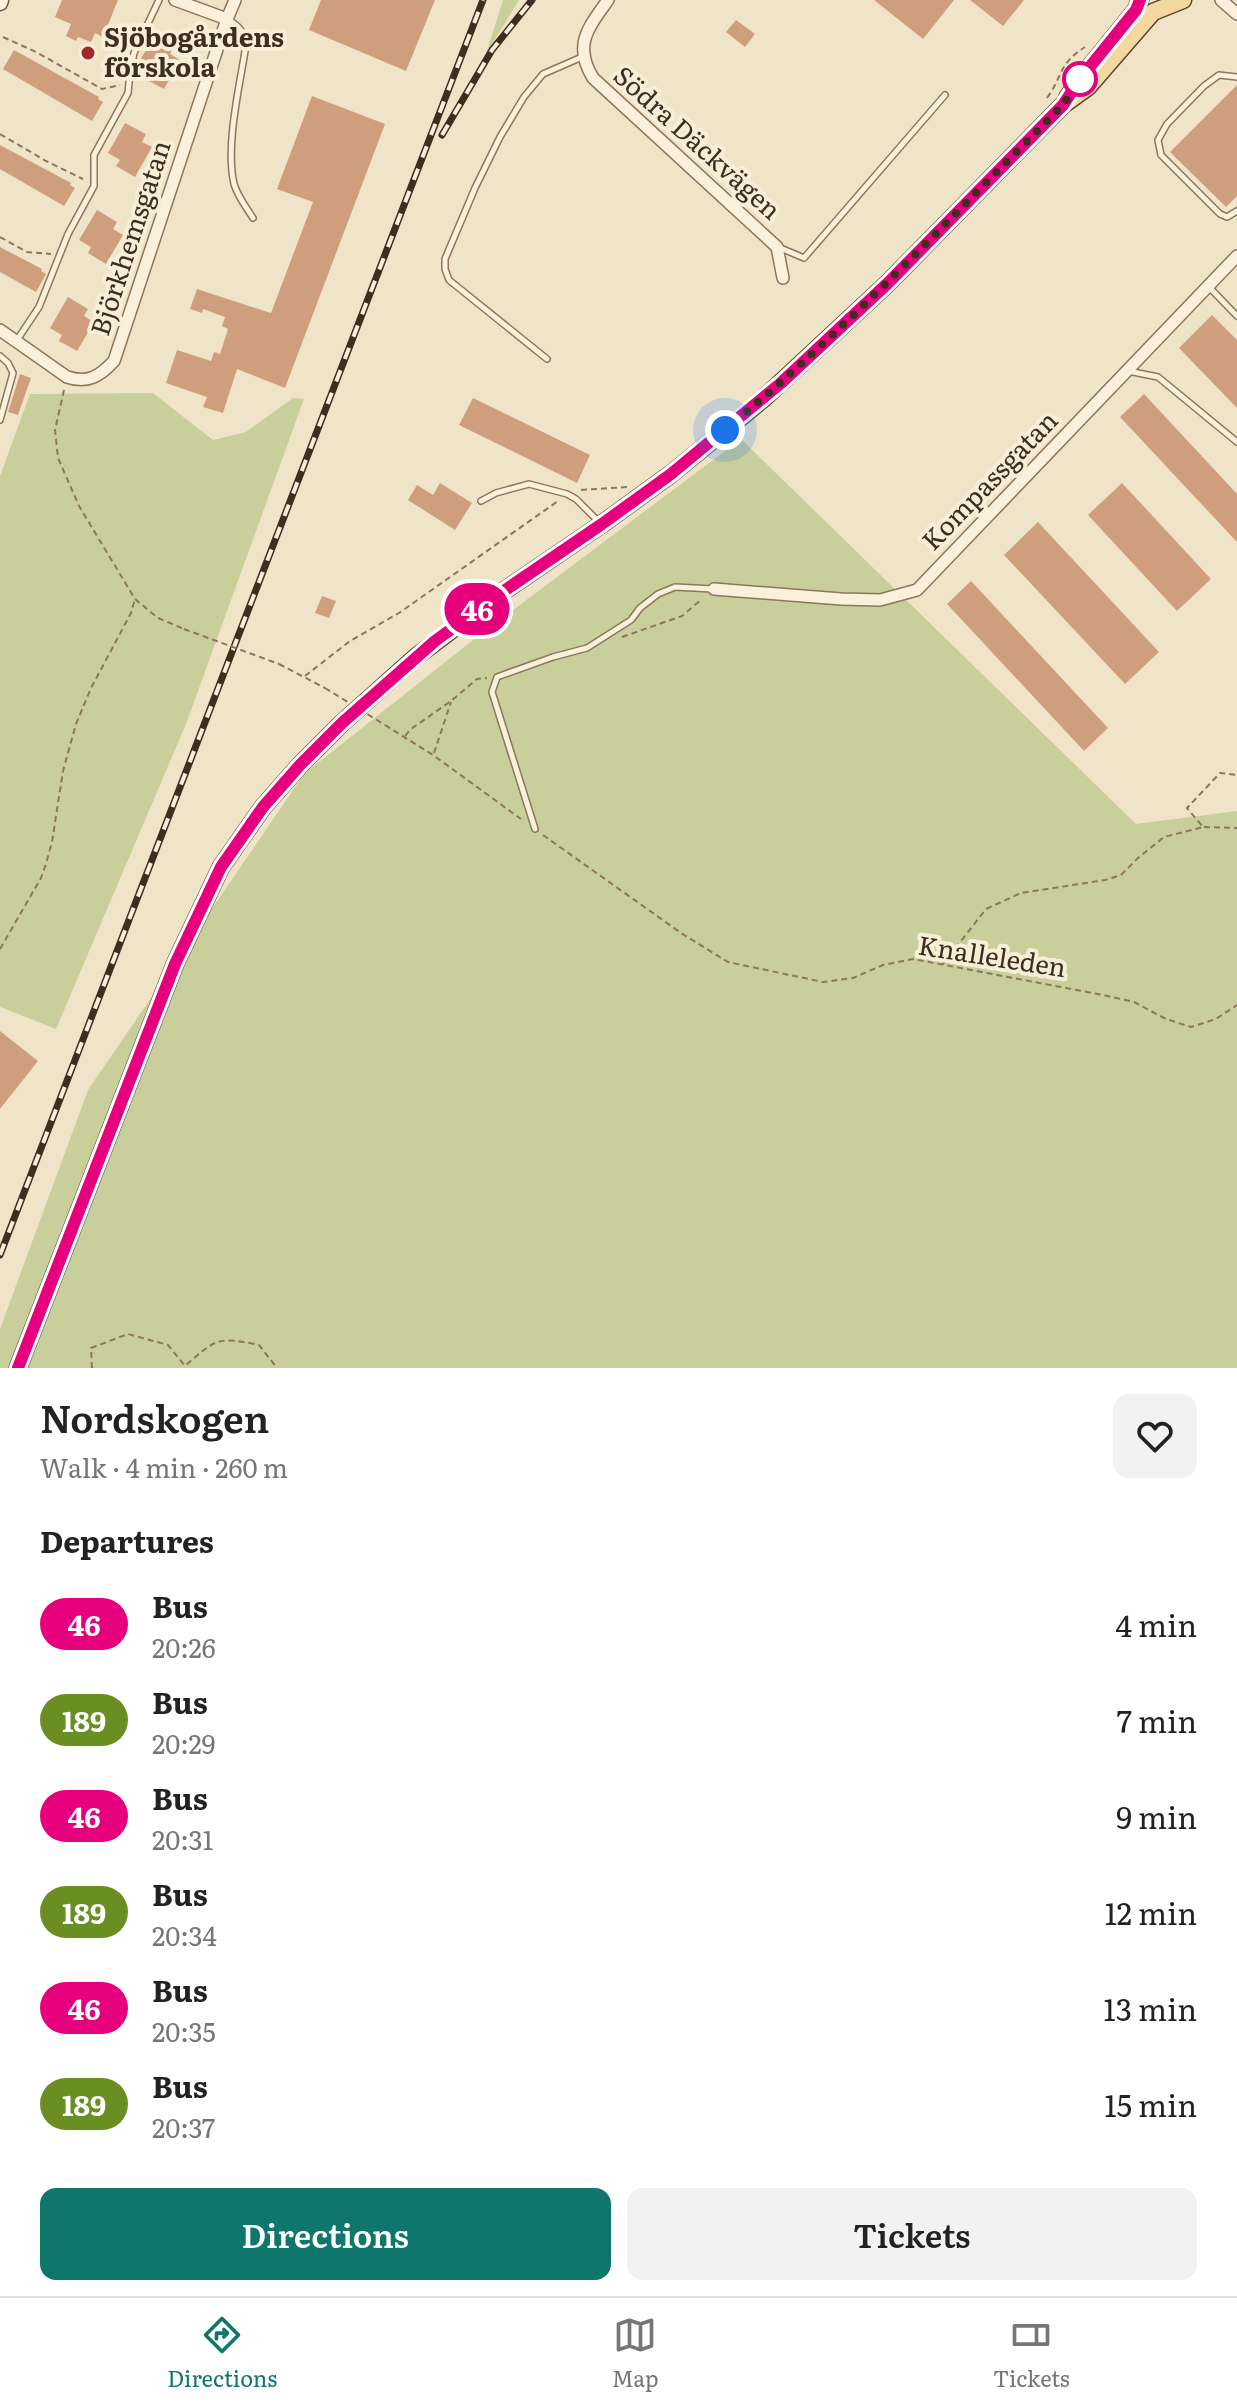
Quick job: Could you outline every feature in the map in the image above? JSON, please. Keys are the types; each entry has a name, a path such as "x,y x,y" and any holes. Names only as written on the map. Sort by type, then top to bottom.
{"main road":[{"path":"1063,105 1136,10 1140,0"},
{"path":"18,1368 175,964 209,889 245,832 300,765 377,690 454,626 682,465 816,351 887,284 1063,105 1088,87 1153,12 1183,0"}],"street":[{"path":"175,0 227,19"},
{"name":"Björkhemsgatan","path":"67,377 77,381 91,380 114,361 235,0"},
{"name":"Södra Däckvägen","path":"608,0 585,36 583,57 593,78 777,247 783,278"},
{"path":"1221,0 1237,14"},
{"name":"Kompassgatan","path":"714,589 880,600 917,590 1237,256"},
{"path":"0,330 67,377"}],"lane":[{"path":"16,341 39,307 68,234 87,202 94,183 94,155 128,93 134,53 159,0"},
{"path":"227,19 245,33 246,45 231,145 235,186 253,218"},
{"path":"547,359 449,280 445,259 475,188 524,97 543,74 583,57"},
{"path":"1237,77 1219,75 1204,86 1167,124 1158,140 1161,155 1220,214 1227,217 1237,211"},
{"path":"777,247 804,258 945,95"},
{"path":"1208,286 1237,316"},
{"path":"0,356 13,373 0,420"},
{"path":"1127,371 1158,377 1237,442"},
{"path":"481,501 496,493 529,484 567,494 602,524"},
{"path":"535,829 492,692 497,677 587,648 631,620 640,608 658,594 675,587 714,589"}],"path":[{"path":"3,37 102,89 114,87 130,76"},
{"path":"1045,102 1060,70 1071,56 1086,47"},
{"path":"0,134 46,161 94,183"},
{"path":"0,237 27,252 61,253"},
{"path":"0,949 41,878 49,855 63,771 76,724 135,599 79,506 58,458 55,430 67,377"},
{"path":"305,676 350,641 399,613 567,494 580,490 633,486"},
{"name":"Knalleleden","path":"135,599 158,618 279,664 325,688 433,755 681,933 728,962 823,982 853,978 883,965 913,959 1134,1002 1166,1019 1191,1027 1216,1019 1237,1005"},
{"path":"404,737 477,679"},
{"path":"433,755 451,701"},
{"path":"1203,827 1187,808 1220,773 1237,775"},
{"path":"942,964 986,909 1021,893 1121,875 1164,837 1203,827 1237,828"},
{"path":"92,1368 91,1348 128,1334 168,1345 185,1366 213,1342 231,1339 259,1345 277,1368"}],"green space":[{"path":"503,0 519,0 486,54"},
{"path":"153,393 213,440 246,432 293,398 304,399 186,724 56,1029 0,1007 0,476 30,394"},
{"path":"741,439 1136,824 1237,811 1237,1368 0,1368 0,1329 88,1090 304,774 473,640"}],"building":[{"path":"62,0 118,0 103,37 95,33 91,42 78,37 76,41 66,36 71,24 55,17"},
{"path":"321,0 435,0 406,71 309,30"},
{"path":"874,0 954,0 923,39"},
{"path":"970,0 1024,0 1003,26"},
{"path":"736,20 755,34 745,47 726,32"},
{"path":"154,35 174,47 170,54 180,60 164,89 145,79 148,73 137,66"},
{"path":"14,50 99,97 103,102 92,121 3,69"},
{"path":"1237,85 1237,196 1226,207 1170,152"},
{"path":"312,96 385,124 285,388 237,369 223,413 203,407 207,397 166,383 177,350 211,361 214,352 220,354 228,329 222,326 225,317 203,309 202,313 190,309 197,289 271,313 313,202 277,189"},
{"path":"125,123 146,134 142,142 152,147 135,177 116,166 120,160 108,153"},
{"path":"0,145 71,183 75,188 64,206 0,169"},
{"path":"97,210 117,222 113,229 123,235 106,264 88,253 91,247 79,240"},
{"path":"0,247 46,274 36,292 0,272"},
{"path":"68,297 88,309 84,316 94,322 77,351 59,341 62,335 50,328"},
{"path":"1212,315 1237,340 1237,408 1179,348"},
{"path":"20,374 31,378 18,415 8,412"},
{"path":"1144,394 1237,494 1237,542 1120,417"},
{"path":"473,398 590,455 577,483 459,425"},
{"path":"440,483 472,503 455,530 408,500 417,485 433,495"},
{"path":"1122,483 1211,579 1177,611 1088,515"},
{"path":"1038,522 1159,652 1125,684 1004,555"},
{"path":"971,581 1108,728 1084,751 947,604"},
{"path":"322,596 336,601 329,618 315,613"},
{"path":"0,1031 38,1061 0,1109"}],"railway":[{"path":"0,1255 483,0"},
{"path":"442,135 492,50 532,0"}],"bus line":[{"name":"46","path":"18,1368 175,964 221,867 263,807 342,723 417,656 454,626 671,474 816,351 887,284 1063,105 1136,10 1140,0"}],"place":[{"name":"Sjöbogårdens förskola","path":"88,53"}],"route":[{"path":"725,430 763,399 887,284 1063,105 1080,79"}]}
